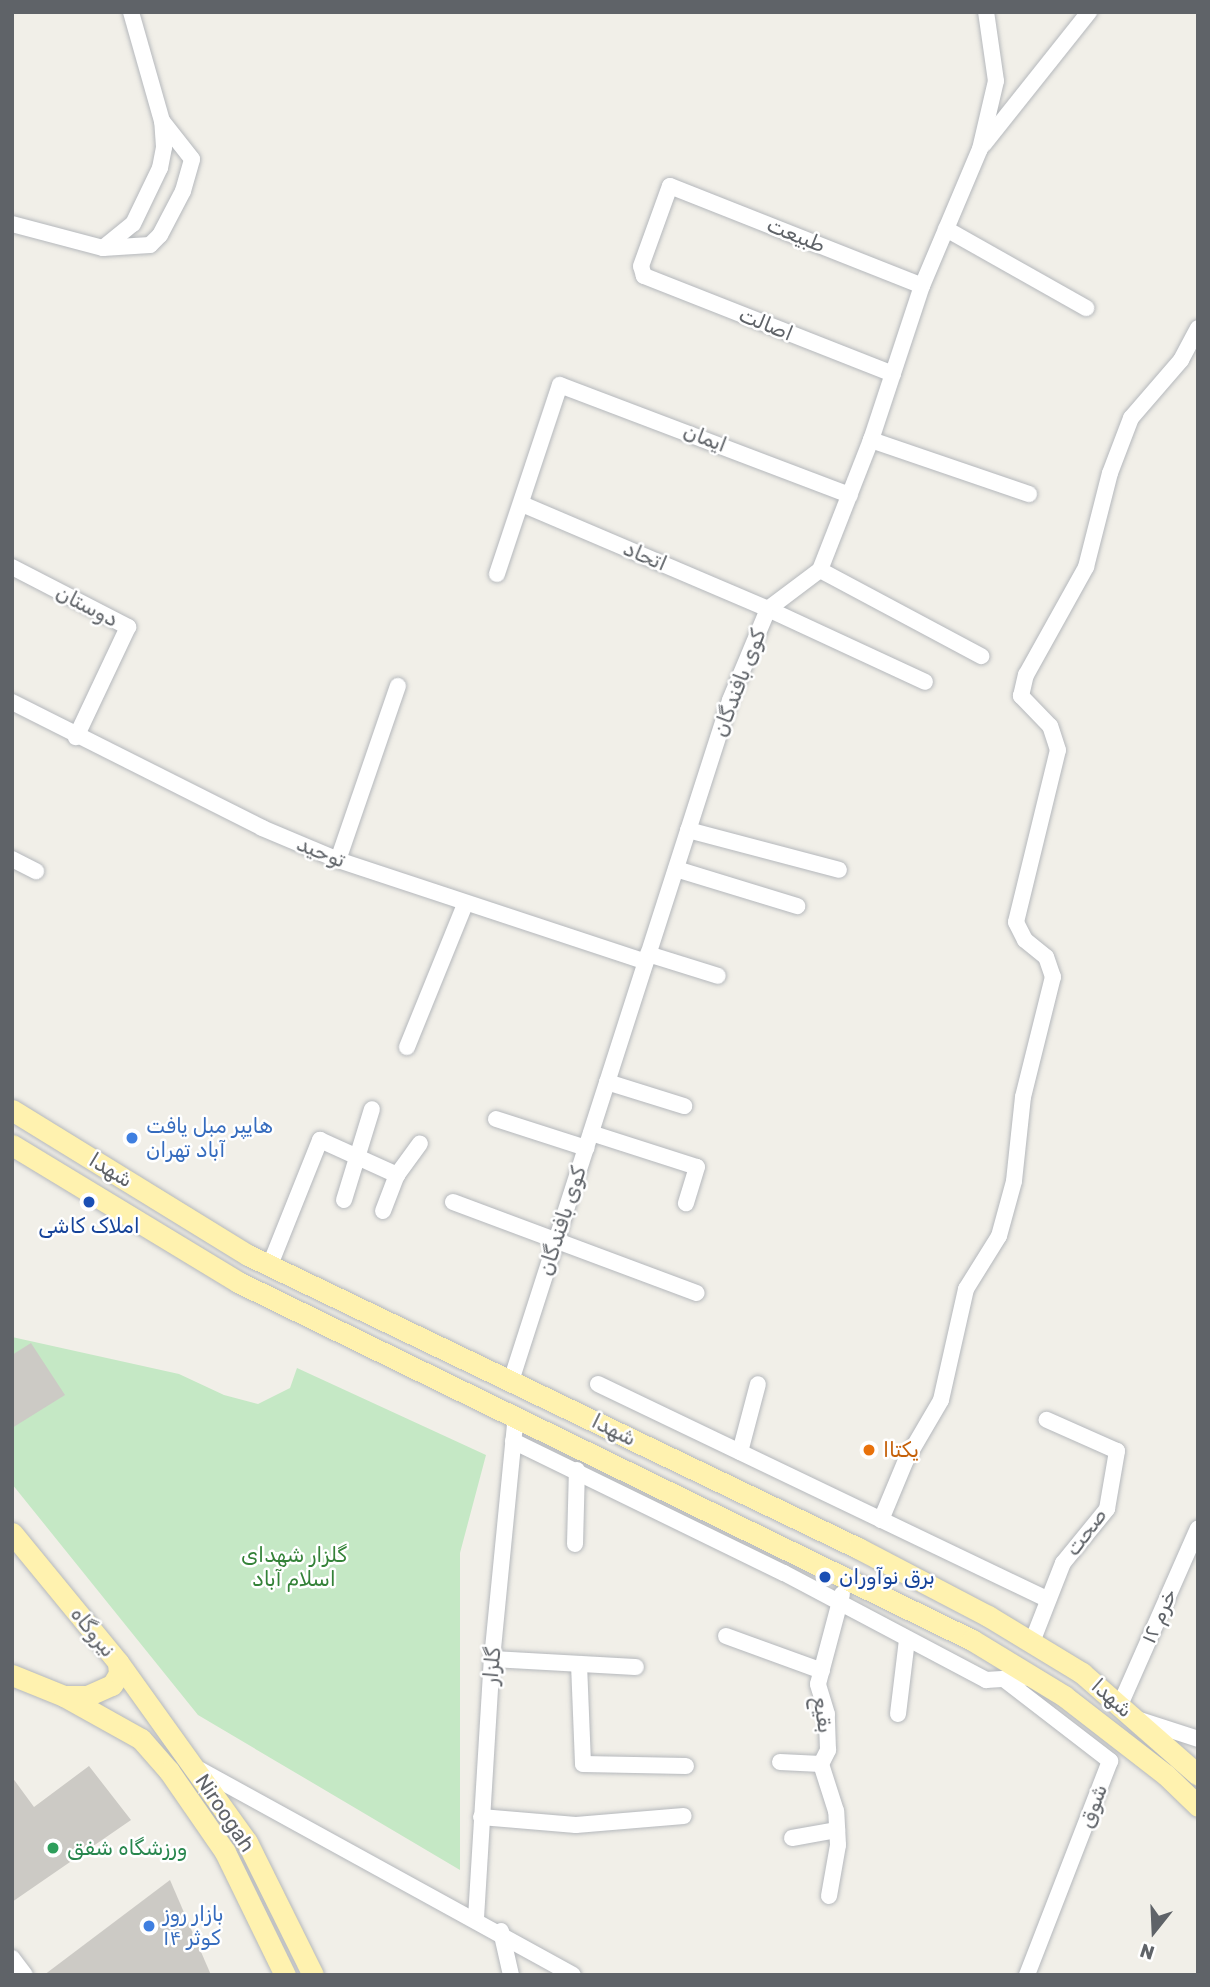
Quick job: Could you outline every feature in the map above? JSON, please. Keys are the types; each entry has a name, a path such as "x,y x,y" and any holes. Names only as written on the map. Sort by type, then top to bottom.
{"main road":[{"name":"شهدا","path":"15,1109 270,1265 858,1548 1032,1643 1082,1673 1198,1775"},
{"name":"شهدا","path":"12,1145 238,1282 846,1574 1034,1677 1166,1775 1198,1807"},
{"name":"نیروگاه","path":"12,1533 118,1662 119,1674 104,1691 64,1696 14,1677"},
{"name":"Niroogah","path":"118,1662 247,1842 313,1975"},
{"name":"Niroogah","path":"64,1696 141,1739 169,1771 225,1852 285,1975"},
{"path":"1166,1775 1181,1759"}],"street":[{"path":"103,248 133,224 160,168 162,121 131,12"},
{"path":"981,656 820,570 871,440 922,286 980,149 996,81 986,12"},
{"path":"980,149 1089,12"},
{"path":"12,224 103,248 150,245 160,235 183,191 192,159 162,121"},
{"name":"اصالت","path":"670,186 640,272 892,374"},
{"name":"طبیعت","path":"670,186 922,286"},
{"path":"946,229 1086,308"},
{"path":"881,1520 906,1460 940,1400 967,1289 999,1236 1014,1181 1023,1097 1053,978 1046,957 1025,940 1016,922 1058,750 1050,726 1021,696 1026,675 1086,567 1110,473 1130,418 1181,360 1198,328"},
{"name":"ایمان","path":"522,504 560,385 850,495"},
{"path":"871,440 1029,494"},
{"path":"498,573 522,504"},
{"name":"اتحاد","path":"522,504 768,609 925,682"},
{"name":"دوستان","path":"12,567 128,627 76,737"},
{"name":"کوی بافندگان","path":"510,1381 730,701 768,609 820,570"},
{"path":"338,860 398,686"},
{"name":"توحید","path":"12,702 76,737 338,860 465,904 647,958 718,976"},
{"path":"688,830 839,870"},
{"path":"12,859 36,871"},
{"path":"676,869 797,906"},
{"path":"407,1047 465,904"},
{"path":"607,1082 684,1106"},
{"path":"344,1200 354,1156 372,1110"},
{"path":"496,1119 697,1167 686,1203"},
{"path":"270,1265 320,1140 397,1175"},
{"path":"383,1211 397,1175 420,1143"},
{"path":"453,1202 697,1293"},
{"path":"598,1384 1046,1599"},
{"path":"740,1451 758,1384"},
{"name":"گلزار","path":"476,1917 492,1659 516,1415"},
{"name":"صحت","path":"1032,1643 1046,1599 1063,1563 1107,1509 1117,1451 1047,1420"},
{"path":"513,1441 577,1470 841,1603 986,1681 1034,1677"},
{"path":"575,1544 577,1470"},
{"name":"خرم ۱۲","path":"1128,1712 1198,1528"},
{"name":"بقیع","path":"829,1896 837,1830 821,1764 828,1750 827,1714 818,1684 841,1603 846,1574"},
{"path":"726,1636 822,1671"},
{"path":"898,1714 907,1640"},
{"path":"492,1659 636,1667"},
{"path":"579,1664 583,1764 686,1766"},
{"name":"شوق","path":"1005,1680 1110,1761 1027,1975"},
{"path":"1128,1712 1198,1739"},
{"path":"780,1762 821,1764"},
{"path":"193,1766 476,1917 573,1975"},
{"path":"481,1817 576,1825 684,1816"},
{"path":"792,1838 837,1830"},
{"path":"501,1931 511,1975"},
{"path":"12,1958 25,1975"}],"green space":[{"name":"گلزار شهدای اسلام آباد","path":"12,1337 179,1374 224,1395 258,1404 290,1388 297,1368 486,1455 460,1553 460,1870 198,1715 12,1484"}],"building":[{"path":"31,1343 65,1395 12,1428 12,1355"},
{"name":"ورزشگاه شفق","path":"89,1766 131,1820 12,1902 12,1777 34,1807"},
{"name":"بازار روز کوثر ۱۴","path":"170,1880 211,1975 44,1975"}],"place":[{"name":"هایپر مبل یافت آباد تهران","path":"132,1138"},
{"name":"املاک کاشی","path":"89,1202"},
{"name":"یکتاا","path":"869,1450"},
{"name":"برق نوآوران","path":"825,1577"},
{"name":"ورزشگاه شفق","path":"53,1848"},
{"name":"بازار روز کوثر ۱۴","path":"149,1926"}]}
